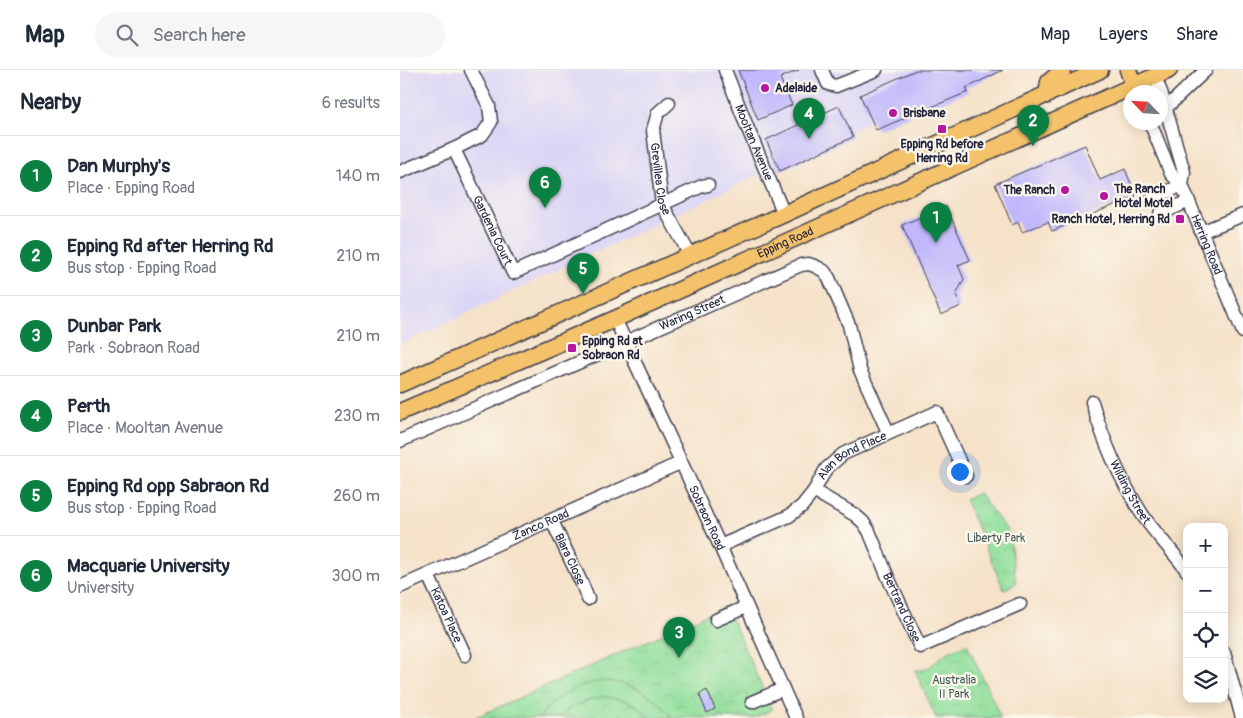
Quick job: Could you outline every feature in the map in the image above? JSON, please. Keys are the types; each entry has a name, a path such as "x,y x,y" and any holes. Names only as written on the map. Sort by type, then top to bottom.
{"main road":[{"path":"1047,95 1049,82 1063,70"},
{"path":"400,384 784,214 1100,70"},
{"path":"1128,70 1134,85"},
{"name":"Epping Road","path":"1141,85 1159,72"},
{"name":"Epping Road","path":"400,412 1123,95"}],"street":[{"path":"400,172 482,135 491,122 488,106 472,70"},
{"name":"Mooltan Avenue","path":"725,70 784,214"},
{"path":"822,70 828,84 836,86 876,70"},
{"path":"1168,106 1206,70"},
{"name":"Herring Road","path":"1159,72 1162,85"},
{"name":"Grevillea Close","path":"669,102 658,113 653,130 662,204 690,255"},
{"name":"Herring Road","path":"1168,115 1184,172 1182,185"},
{"name":"Herring Road","path":"1153,130 1171,174 1182,185 1243,332"},
{"name":"Gardenia Court","path":"454,149 513,272 662,204"},
{"path":"662,204 708,185"},
{"path":"1152,199 1182,185"},
{"path":"1160,214 1188,201"},
{"path":"1201,232 1243,215"},
{"name":"Waring Street","path":"400,441 625,341 801,265 809,264 817,266 824,271 832,286 849,325 860,370 888,432"},
{"name":"Sobraon Road","path":"615,319 720,546 796,718"},
{"name":"Wilding Street","path":"1092,402 1099,426 1114,461 1142,514 1185,568"},
{"name":"Alan Bond Place","path":"720,546 789,516 802,506 814,491 826,469 843,454 888,432 937,412 966,476"},
{"name":"Zanco Road","path":"400,587 680,463"},
{"name":"Bertrand Close","path":"814,491 855,515 863,522 869,531 920,647 1020,604"},
{"name":"Biara Close","path":"552,521 588,599"},
{"name":"Katoa Place","path":"428,575 465,654"},
{"path":"716,620 746,607"},
{"path":"1226,658 1242,718"},
{"path":"752,702 783,689"}],"shaded area":[{"path":"400,70 980,70 400,345"}],"green space":[{"name":"Liberty Park","path":"979,493 1009,533 1016,583 1004,590 965,499"},
{"path":"726,606 772,710 753,718 474,718"},
{"name":"Australia II Park","path":"967,644 1001,718 936,718 915,670 928,668 945,654"},
{"path":"602,681 623,684 641,691 658,702 672,718 651,718 637,706 627,701 606,697 596,698 575,705 558,718 539,718 545,710 566,693 583,685"}],"building":[{"name":"Adelaide","path":"738,70 799,70 780,78 792,105 758,120"},
{"name":"Brisbane","path":"916,70 1003,70 966,88 968,92 876,130 860,95"},
{"path":"839,106 853,137 780,171 766,140"},
{"name":"The Ranch","path":"1085,145 1100,180 1125,169 1136,196 1052,231 1048,222 1022,232 1018,222 1012,225 995,184"},
{"path":"946,206 970,260 958,265 964,279 956,295 961,306 941,315 902,225"},
{"path":"707,690 715,709 707,713 699,694"}],"place":[{"name":"Adelaide","path":"765,88"},
{"name":"Brisbane","path":"893,113"},
{"name":"Epping Rd before Herring Rd","path":"942,129"},
{"name":"Perth","path":"809,139"},
{"name":"Epping Rd after Herring Rd","path":"1033,146"},
{"name":"The Ranch","path":"1065,190"},
{"name":"The Ranch Hotel Motel","path":"1104,196"},
{"name":"Macquarie University","path":"545,208"},
{"name":"Ranch Hotel, Herring Rd","path":"1180,219"},
{"name":"Dan Murphy's","path":"936,243"},
{"name":"Epping Rd opp Sabraon Rd","path":"583,294"},
{"name":"Epping Rd at Sobraon Rd","path":"572,348"},
{"name":"Dunbar Park","path":"679,658"}]}
